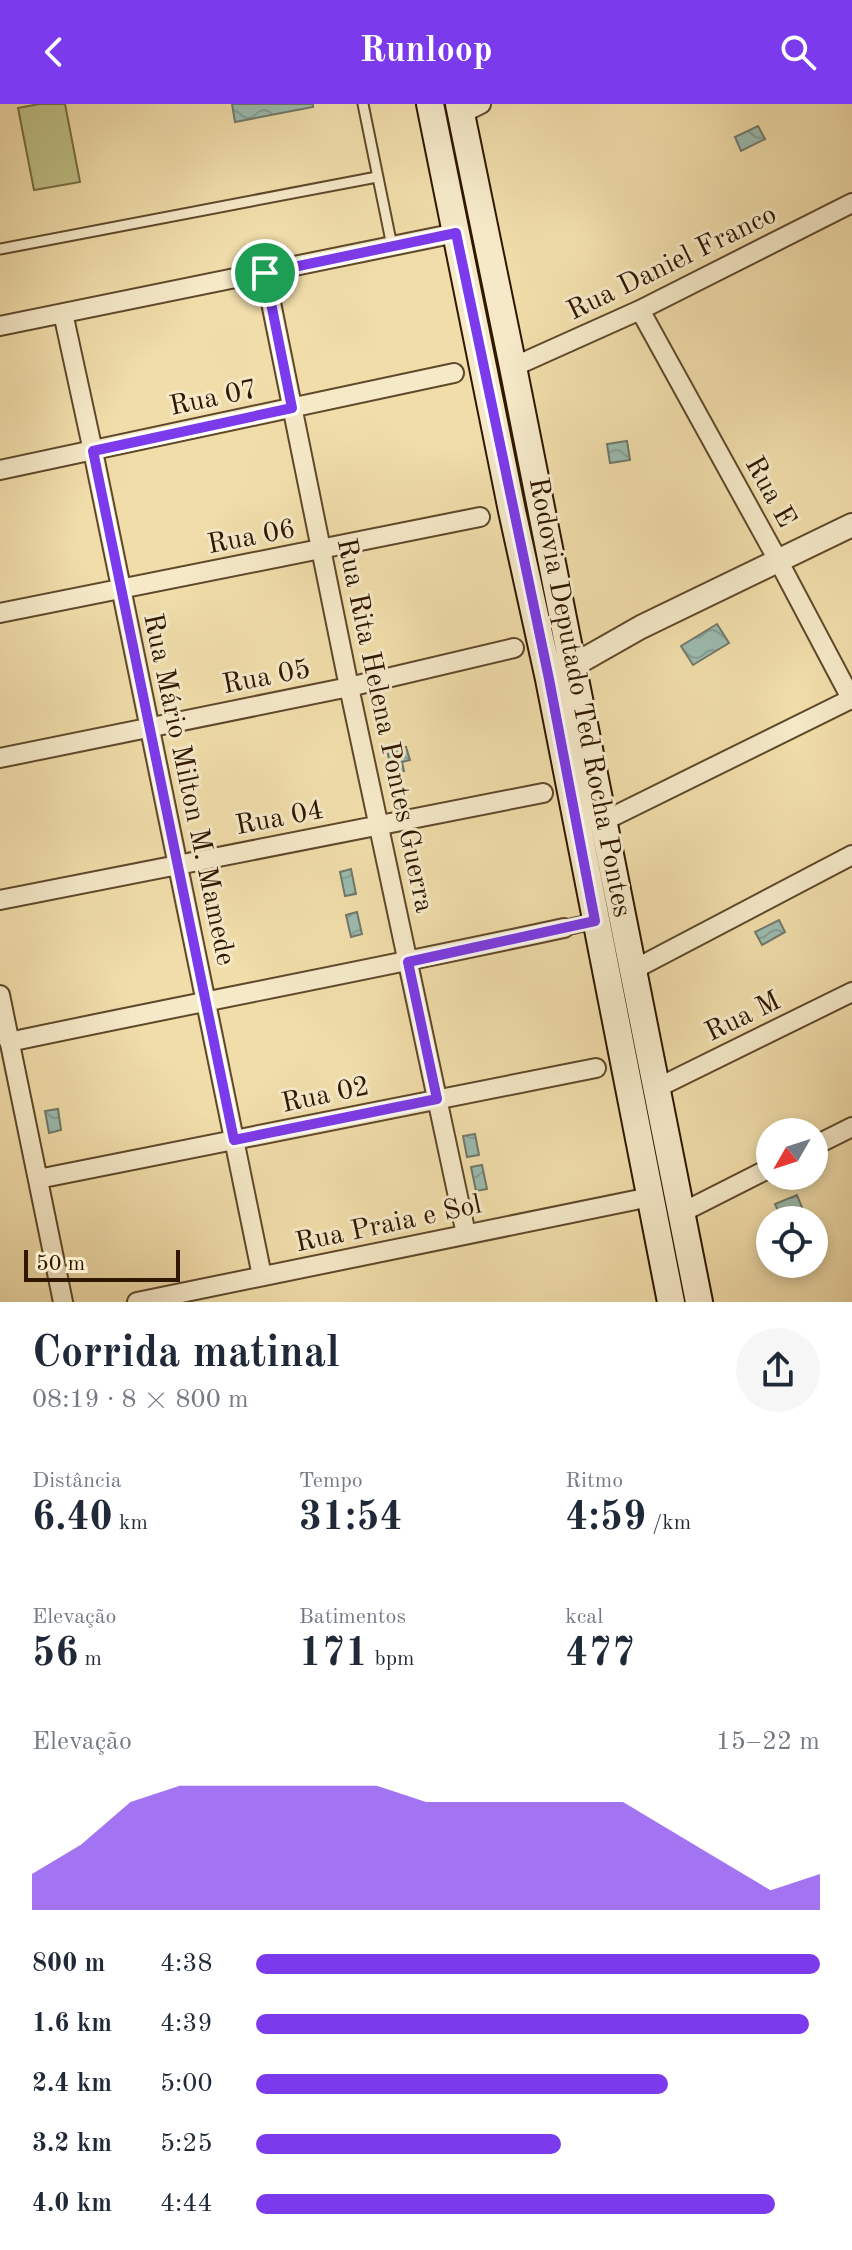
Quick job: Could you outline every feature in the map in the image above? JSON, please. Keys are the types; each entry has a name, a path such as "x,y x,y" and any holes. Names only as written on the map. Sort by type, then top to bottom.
{"main road":[{"name":"Rodovia Deputado Ted Rocha Pontes","path":"430,104 484,367 496,514 541,642 549,679 556,790 595,921 671,1302"},
{"name":"Rodovia Deputado Ted Rocha Pontes","path":"467,107 513,367 699,1302"}],"street":[{"name":"Rua Daniel Franco","path":"513,367 640,310 852,203"},
{"path":"0,326 456,233"},
{"name":"Rua Rita Helena Pontes Guerra","path":"265,273 349,687 466,1234"},
{"name":"Rua E","path":"640,310 852,699"},
{"name":"Rua Mário Milton M. Mamede","path":"63,313 262,1276"},
{"name":"Rua 07","path":"0,470 484,367"},
{"name":"Rua 06","path":"0,613 496,514"},
{"path":"549,679 641,627 852,525"},
{"name":"Rua 05","path":"0,758 349,687 541,642"},
{"path":"604,821 852,699"},
{"name":"Rua 04","path":"0,900 556,790"},
{"path":"633,970 852,855"},
{"path":"9,1042 595,921"},
{"name":"Rua M","path":"657,1088 852,992"},
{"path":"0,995 63,1302"},
{"name":"Rua 02","path":"38,1179 623,1063"},
{"path":"828,1139 852,1127"},
{"path":"681,1213 756,1175"},
{"name":"Rua Praia e Sol","path":"137,1302 650,1197"}],"lane":[{"path":"363,104 392,246"},
{"path":"0,249 377,177"}],"green space":[{"path":"65,104 80,182 34,190 18,108"}],"water":[{"path":"232,104 313,104 313,107 235,122"},
{"path":"758,126 765,139 741,151 735,137"},
{"path":"627,441 630,460 610,463 607,444"},
{"path":"717,624 729,643 693,665 681,646"},
{"path":"406,747 410,760 402,762 404,771 393,774 387,751"},
{"path":"351,869 356,894 345,896 340,872"},
{"path":"357,912 362,934 351,937 346,915"},
{"path":"779,920 785,932 762,945 755,932"},
{"path":"58,1109 61,1130 49,1133 45,1111"},
{"path":"475,1134 479,1155 467,1157 463,1136"},
{"path":"482,1165 487,1189 476,1191 471,1167"},
{"path":"797,1195 801,1206 776,1206"}],"route":[{"path":"456,233 549,679 595,921 408,962 437,1099 234,1140 93,451 292,408 265,273 456,233"}]}
